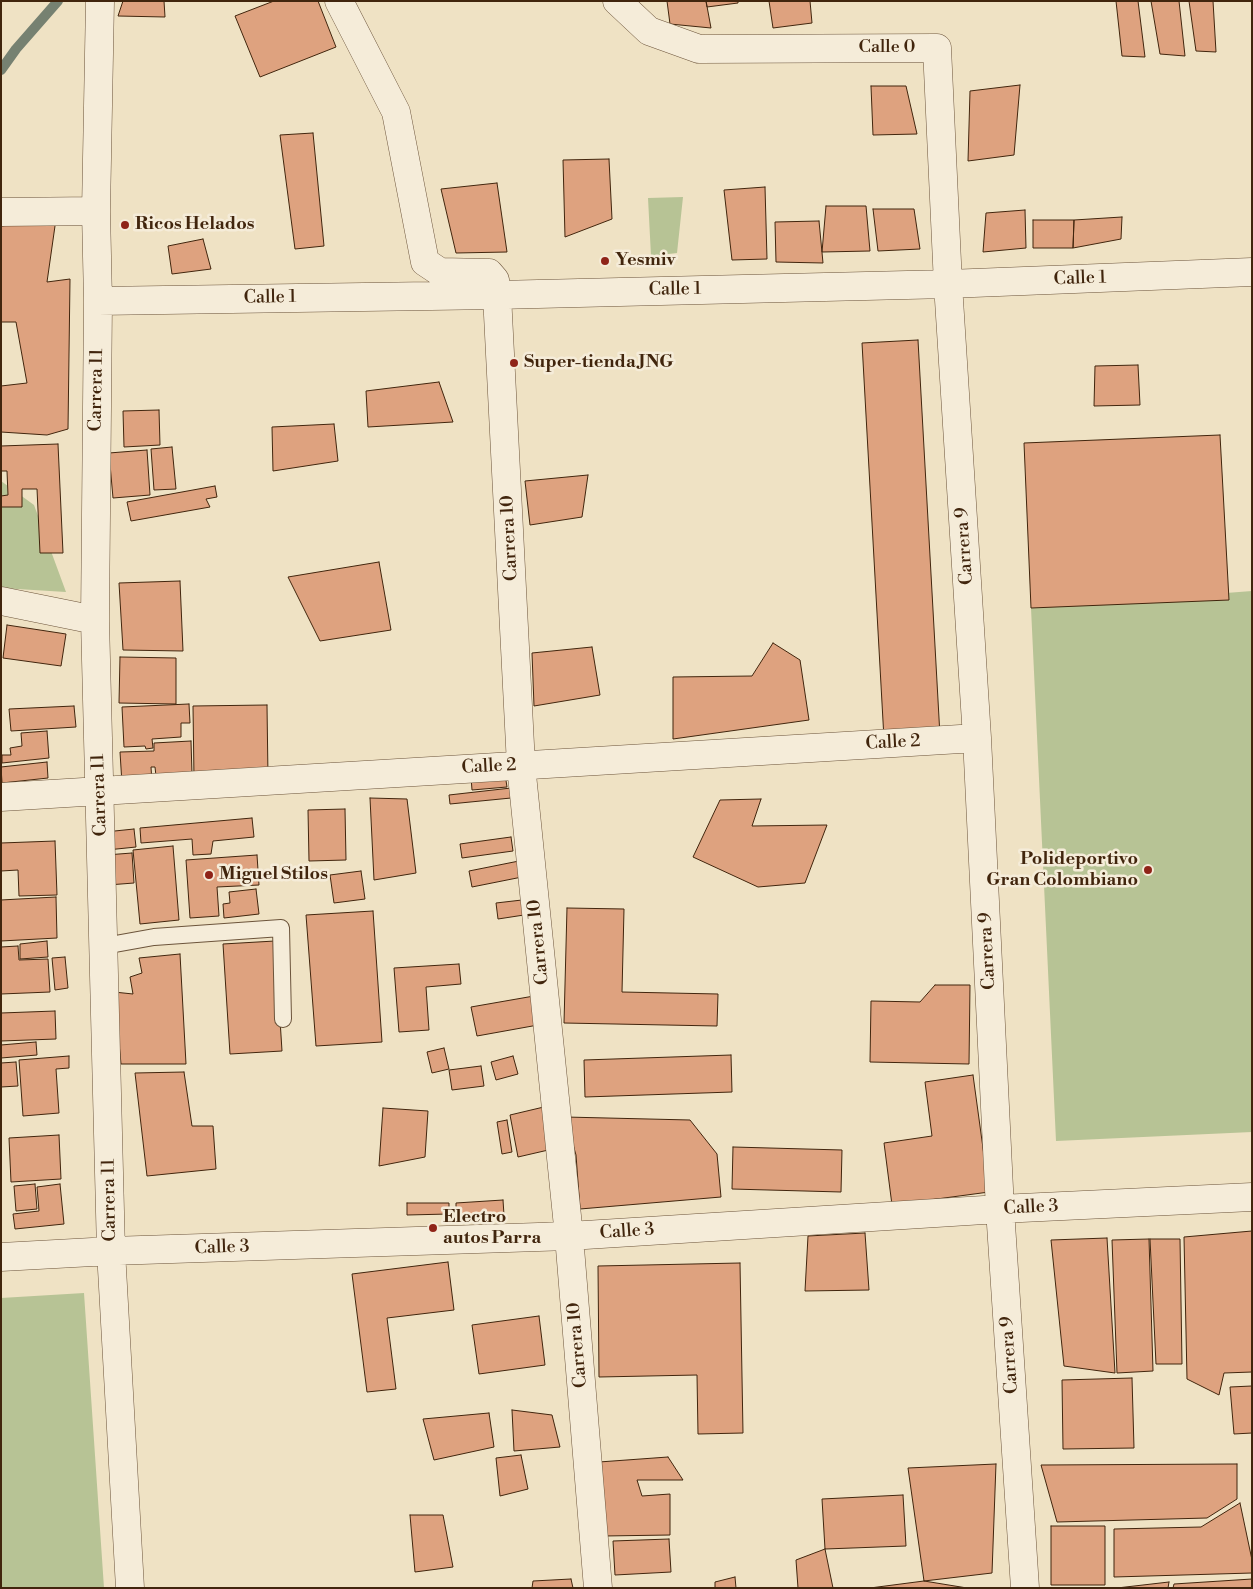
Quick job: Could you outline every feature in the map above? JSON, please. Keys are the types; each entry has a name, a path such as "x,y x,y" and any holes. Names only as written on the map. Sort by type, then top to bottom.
{"street":[{"name":"Carrera 11","path":"100,1 96,210 98,301 95,620 111,1251 130,1588"},
{"name":"Carrera 10","path":"339,1 396,112 425,262 440,272 489,273 494,280 485,295 522,765 569,1236 598,1588"},
{"name":"Calle 0","path":"617,1 649,31 699,49 937,48 948,284"},
{"path":"1,212 96,210"},
{"name":"Calle 1","path":"98,301 485,295 948,284 1252,272"},
{"name":"Carrera 9","path":"948,284 977,738 1000,1209 1025,1588"},
{"path":"1,601 95,620"},
{"name":"Calle 2","path":"1,797 977,738"},
{"name":"Calle 3","path":"1,1257 111,1251 569,1236 1000,1209 1252,1197"}],"lane":[{"path":"104,946 154,937 281,928 283,1020"}],"green space":[{"path":"683,197 677,253 651,256 648,198"},
{"path":"1,481 34,505 66,592 1,588"},
{"name":"Polideportivo Gran Colombiano","path":"1252,591 1252,1132 1056,1141 1031,608"},
{"path":"84,1293 104,1588 1,1588 1,1298"}],"building":[{"path":"123,1 164,1 165,17 118,16"},
{"path":"274,1 318,1 336,47 260,77 235,16"},
{"path":"667,1 706,1 711,28 670,24"},
{"path":"706,1 738,1 738,3 707,7"},
{"path":"769,1 810,1 812,23 773,28"},
{"path":"1116,1 1138,1 1145,57 1122,56"},
{"path":"1151,1 1179,1 1185,56 1160,54"},
{"path":"1189,1 1213,1 1216,52 1196,51"},
{"path":"1020,85 1014,155 968,161 970,91"},
{"path":"871,86 906,86 917,134 873,135"},
{"path":"313,133 324,246 295,249 280,135"},
{"path":"609,159 612,219 565,237 563,160"},
{"path":"497,183 507,252 456,253 441,189"},
{"path":"765,187 767,259 732,260 724,190"},
{"path":"826,206 866,206 870,251 822,252"},
{"path":"873,209 914,209 920,249 878,251"},
{"path":"1025,210 1026,248 983,252 986,213"},
{"path":"1122,217 1121,239 1073,248 1074,220"},
{"path":"56,219 47,282 70,279 68,429 47,435 1,432 1,386 27,383 16,322 1,322 1,226"},
{"path":"1033,220 1074,220 1073,248 1033,248"},
{"path":"819,221 823,263 776,262 775,222"},
{"path":"203,239 211,269 172,274 168,246"},
{"path":"918,340 940,736 884,739 862,343"},
{"path":"1138,365 1140,405 1094,406 1095,366"},
{"path":"439,382 453,422 368,427 366,391"},
{"path":"159,410 160,445 124,447 123,411"},
{"path":"334,424 338,461 273,471 272,427"},
{"path":"1220,435 1229,600 1031,608 1024,443"},
{"path":"58,444 63,553 40,553 37,489 22,489 22,507 1,507 1,496 8,495 7,471 1,471 1,446"},
{"path":"172,447 176,489 154,490 151,449"},
{"path":"147,450 150,495 113,498 109,453"},
{"path":"588,475 582,517 530,525 525,481"},
{"path":"215,486 217,497 206,499 210,507 131,521 127,502"},
{"path":"379,562 391,630 320,641 288,577"},
{"path":"180,581 183,651 123,650 119,583"},
{"path":"7,625 66,634 61,666 3,658"},
{"path":"773,643 800,660 809,720 673,739 673,677 752,676"},
{"path":"592,647 600,695 534,706 532,653"},
{"path":"120,657 176,658 176,704 119,703"},
{"path":"189,704 190,723 181,723 181,737 152,739 153,748 146,749 145,746 124,747 122,707"},
{"path":"267,705 268,777 194,778 193,706"},
{"path":"74,706 76,727 11,731 9,709"},
{"path":"47,731 49,758 2,763 2,755 11,755 10,748 22,746 21,733"},
{"path":"191,741 192,774 156,776 155,767 151,767 152,783 122,784 120,752 154,751 154,743"},
{"path":"47,762 48,778 2,783 1,767"},
{"path":"505,774 507,787 472,790 471,777"},
{"path":"511,788 511,798 450,804 449,795"},
{"path":"370,798 407,799 416,873 374,880"},
{"path":"761,799 752,826 827,825 805,883 758,887 693,857 720,800"},
{"path":"345,809 346,860 309,861 308,810"},
{"path":"252,818 254,837 213,841 211,854 193,855 192,839 141,843 140,828"},
{"path":"134,829 136,847 107,850 105,832"},
{"path":"511,837 513,851 462,858 460,844"},
{"path":"55,841 57,895 19,896 18,870 1,871 1,843"},
{"path":"173,846 179,920 140,924 133,850"},
{"path":"132,853 134,883 108,885 106,855"},
{"path":"257,855 259,885 217,887 219,916 190,918 186,860"},
{"path":"524,860 527,876 472,887 469,871"},
{"path":"361,871 365,899 334,903 330,875"},
{"path":"256,889 259,914 224,918 223,904 230,903 229,892"},
{"path":"56,897 57,938 1,941 1,900"},
{"path":"522,900 524,915 498,919 496,903"},
{"path":"567,908 624,909 622,992 718,994 717,1026 564,1023"},
{"path":"373,911 382,1042 316,1046 306,915"},
{"path":"47,941 48,957 20,959 20,944"},
{"path":"275,941 282,1051 230,1054 223,944"},
{"path":"18,946 19,960 48,959 50,992 1,994 1,947"},
{"path":"180,954 186,1064 121,1064 114,992 133,994 130,977 142,973 139,958"},
{"path":"65,957 68,988 55,990 52,958"},
{"path":"459,964 461,984 426,987 429,1030 399,1032 394,968"},
{"path":"935,985 970,985 969,1064 870,1062 871,1001 920,1002"},
{"path":"534,996 538,1025 477,1036 471,1007"},
{"path":"55,1011 56,1039 1,1041 1,1013"},
{"path":"36,1042 37,1055 1,1058 1,1045"},
{"path":"444,1048 449,1069 432,1073 427,1052"},
{"path":"731,1055 732,1092 585,1097 584,1060"},
{"path":"69,1056 69,1068 56,1069 59,1113 23,1116 19,1060"},
{"path":"513,1056 518,1074 496,1080 491,1062"},
{"path":"16,1062 18,1086 1,1087 1,1063"},
{"path":"481,1066 484,1086 452,1090 449,1070"},
{"path":"184,1072 192,1126 213,1126 216,1169 147,1176 135,1073"},
{"path":"973,1075 989,1192 892,1205 884,1143 932,1136 925,1082"},
{"path":"548,1106 557,1148 518,1157 510,1115"},
{"path":"383,1108 428,1111 425,1157 379,1166"},
{"path":"565,1117 690,1120 717,1154 721,1197 580,1209 576,1155"},
{"path":"507,1120 512,1152 502,1154 497,1122"},
{"path":"59,1135 61,1179 11,1182 9,1138"},
{"path":"733,1147 842,1150 841,1192 732,1189"},
{"path":"35,1184 37,1209 16,1211 14,1186"},
{"path":"60,1184 64,1224 15,1229 13,1214 39,1211 37,1187"},
{"path":"503,1200 504,1215 456,1217 456,1203"},
{"path":"407,1203 449,1203 449,1214 407,1215"},
{"path":"1252,1231 1252,1372 1224,1373 1219,1395 1187,1379 1184,1237"},
{"path":"865,1233 869,1290 805,1291 808,1236"},
{"path":"1107,1238 1115,1373 1064,1366 1051,1240"},
{"path":"1149,1239 1153,1371 1117,1373 1112,1240"},
{"path":"1150,1239 1180,1239 1182,1364 1156,1364"},
{"path":"448,1262 454,1310 387,1318 396,1389 367,1392 352,1274"},
{"path":"740,1263 743,1433 698,1434 697,1375 599,1377 598,1266"},
{"path":"539,1316 545,1365 479,1374 472,1325"},
{"path":"1132,1378 1134,1448 1063,1449 1062,1380"},
{"path":"1252,1386 1252,1433 1234,1434 1230,1387"},
{"path":"512,1410 552,1415 560,1447 514,1451"},
{"path":"489,1413 494,1447 434,1460 423,1419"},
{"path":"521,1455 528,1489 500,1496 496,1458"},
{"path":"668,1457 683,1480 637,1480 642,1496 670,1494 670,1535 604,1536 599,1462"},
{"path":"996,1464 992,1573 924,1581 908,1468"},
{"path":"1237,1464 1237,1499 1207,1518 1057,1522 1041,1465"},
{"path":"903,1495 906,1546 825,1549 822,1499"},
{"path":"1240,1503 1252,1560 1252,1573 1114,1577 1114,1529 1201,1527"},
{"path":"410,1515 443,1515 453,1567 415,1572"},
{"path":"1051,1526 1105,1526 1105,1585 1051,1585"},
{"path":"669,1539 671,1572 615,1575 613,1541"},
{"path":"825,1549 833,1588 798,1588 796,1560"},
{"path":"735,1577 736,1588 715,1588 715,1582"},
{"path":"571,1579 573,1588 532,1588 533,1581"},
{"path":"1252,1579 1252,1588 1173,1588 1174,1584"},
{"path":"924,1581 967,1588 870,1588"},
{"path":"1169,1582 1168,1588 1117,1588"}],"waterway":[{"path":"1,70 16,49 58,1"}],"place":[{"name":"Ricos Helados","path":"125,225"},
{"name":"Yesmiv","path":"605,261"},
{"name":"Super-tienda JNG","path":"514,363"},
{"name":"Polideportivo Gran Colombiano","path":"1148,870"},
{"name":"Miguel Stilos","path":"209,875"},
{"name":"Electro autos Parra","path":"433,1228"}]}
